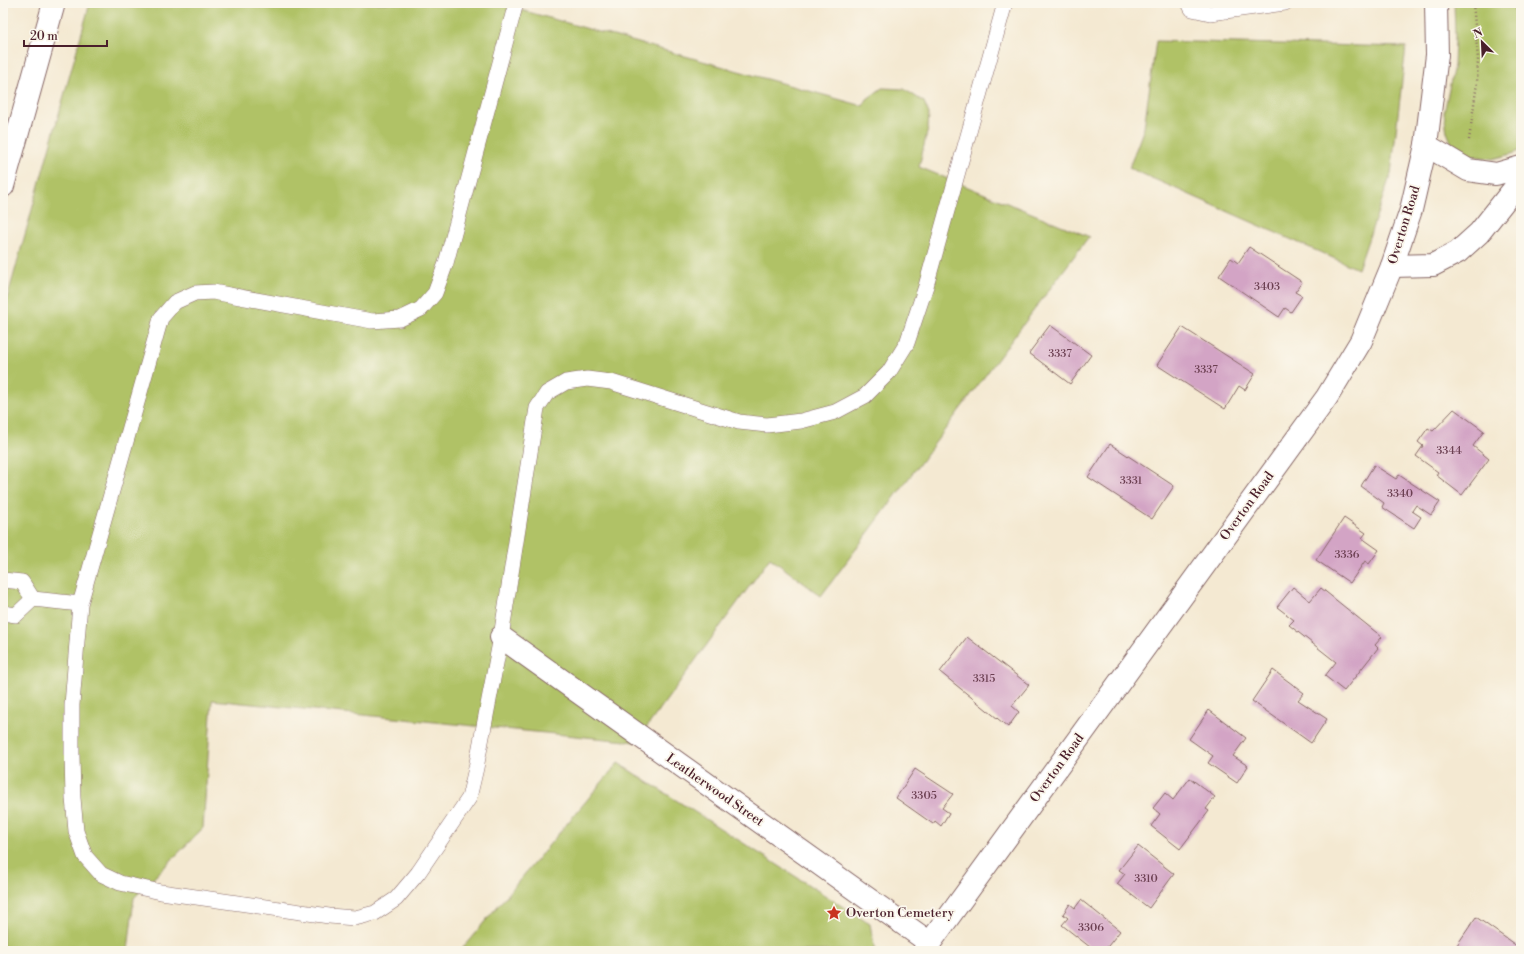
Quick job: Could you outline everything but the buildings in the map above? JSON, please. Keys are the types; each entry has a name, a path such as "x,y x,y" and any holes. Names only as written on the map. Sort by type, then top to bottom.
{"street":[{"path":"3,186 54,3"},
{"name":"Overton Road","path":"927,947 1327,397 1361,341 1392,266 1411,210 1426,146 1437,56 1436,3"},
{"path":"1426,146 1468,170 1496,174 1521,167"},
{"path":"1392,266 1433,265 1458,252 1479,233 1521,180"},
{"name":"Leatherwood Street","path":"501,637 927,947"}],"lane":[{"path":"516,3 446,263 435,293 421,309 400,319 372,322 213,292 195,294 175,302 161,318 80,604 72,705 73,798 76,831 85,856 100,874 120,883 161,892 329,916 355,918 375,913 396,899 418,873 469,798 501,637 537,408 547,392 566,382 587,379 611,382 739,422 767,425 801,421 835,412 865,396 889,372 907,342 926,286 1005,3"},
{"path":"1189,3 1192,9 1210,13 1285,3"},
{"path":"3,580 22,582 33,599"},
{"path":"3,613 16,615 33,599 80,604"}],"path":[{"path":"1469,142 1477,83 1478,59 1473,3"}],"green space":[{"path":"90,3 496,3 863,106 867,99 882,88 904,89 924,102 929,114 928,128 919,167 1090,237 1087,239 821,596 770,558 636,742 212,700 203,828 134,898 128,951 3,951 3,313"},
{"path":"1454,3 1521,3 1521,150 1515,153 1493,159 1466,155 1453,147 1447,132 1444,113 1454,65"},
{"path":"1156,41 1406,47 1391,174 1358,269 1129,168 1144,128"},
{"path":"618,763 870,924 875,951 460,951"}],"place":[{"name":"Overton Cemetery","path":"834,913"}]}
